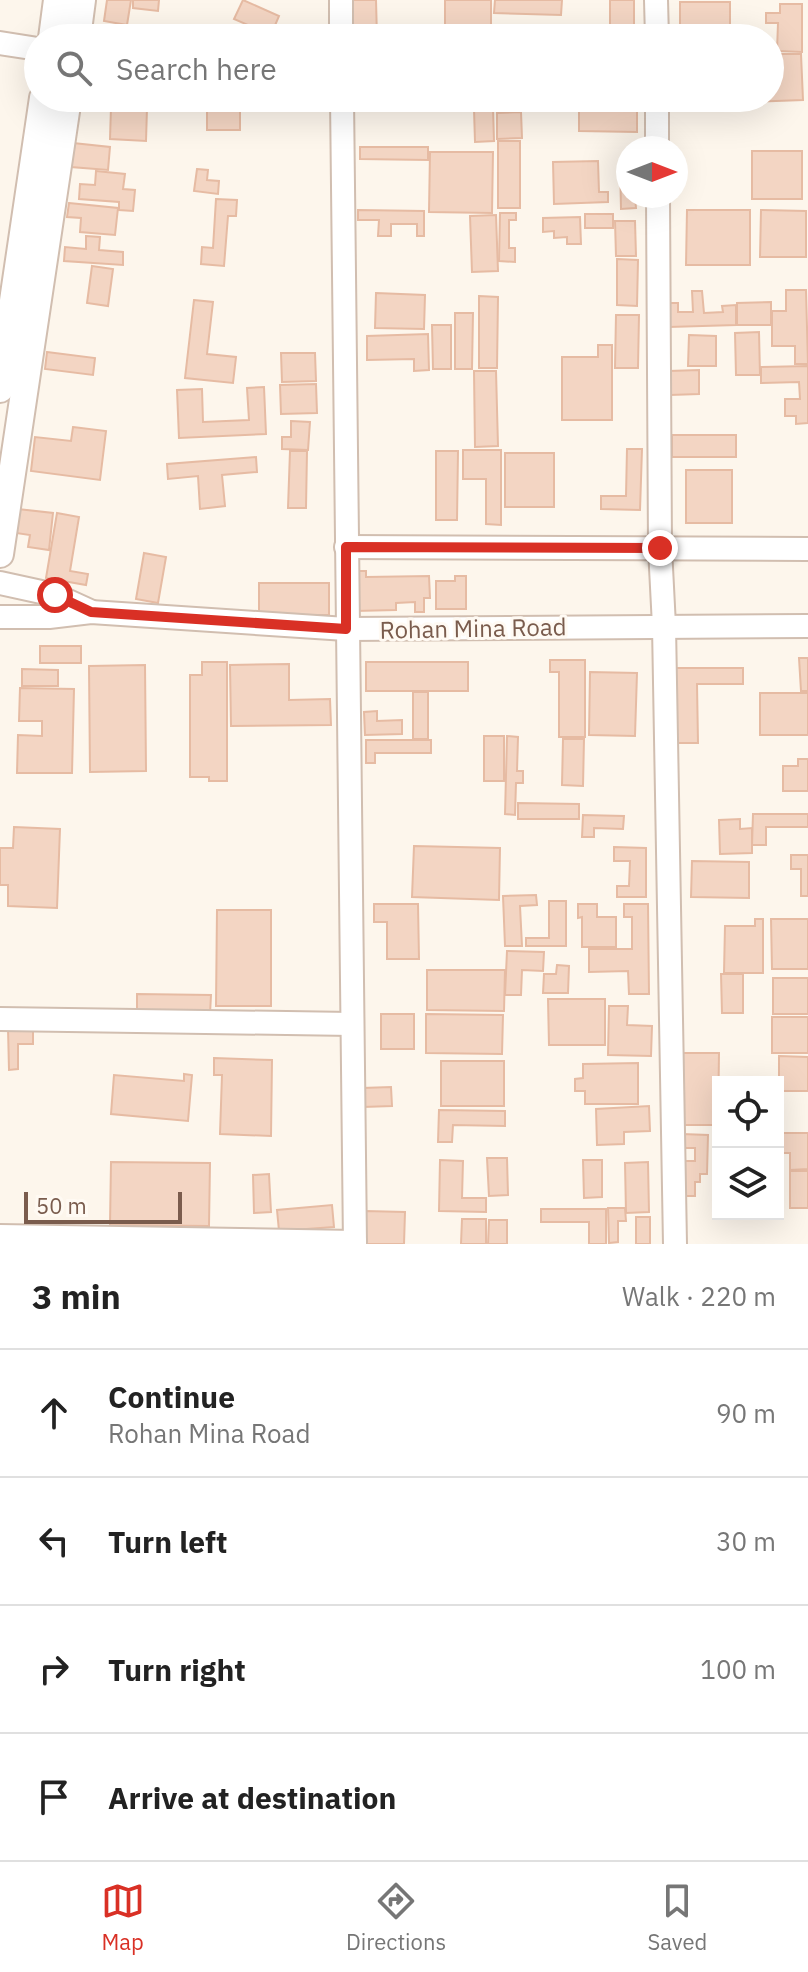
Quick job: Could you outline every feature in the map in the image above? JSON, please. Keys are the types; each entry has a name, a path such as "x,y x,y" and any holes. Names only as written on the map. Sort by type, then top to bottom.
{"street":[{"path":"54,24 57,0"},
{"path":"79,24 82,0"},
{"path":"341,0 341,24"},
{"path":"656,0 657,24"},
{"path":"0,43 24,47"},
{"path":"0,389 41,112"},
{"path":"0,554 66,112"},
{"path":"0,1236 355,1243 342,112"},
{"path":"657,112 657,136"},
{"path":"658,208 660,548 675,1244"},
{"path":"346,547 808,549"},
{"name":"Rohan Mina Road","path":"0,583 55,595 91,612"},
{"name":"Rohan Mina Road","path":"0,617 49,617 91,612 346,629 808,626"},
{"path":"0,1019 352,1024"}],"building":[{"path":"107,0 131,0 127,24 104,21"},
{"path":"133,0 159,0 158,11 133,8"},
{"path":"243,0 279,16 276,24 246,24 234,19"},
{"path":"353,0 376,0 377,24 353,24"},
{"path":"445,0 491,0 491,24 445,24"},
{"path":"495,0 562,0 561,15 494,13"},
{"path":"610,0 634,0 634,24 610,24"},
{"path":"680,2 730,2 730,24 680,24"},
{"path":"780,4 802,4 802,52 784,51 784,24 766,23 766,13 780,13"},
{"path":"784,54 801,54 803,100 784,101"},
{"path":"111,112 147,112 146,141 110,139"},
{"path":"207,112 240,112 240,130 207,130"},
{"path":"474,112 493,112 494,141 475,142"},
{"path":"521,112 522,138 497,139 497,113"},
{"path":"579,112 637,112 637,132 579,131"},
{"path":"498,141 520,141 520,208 498,208"},
{"path":"73,143 110,147 108,170 71,167"},
{"path":"360,147 428,147 428,160 360,159"},
{"path":"752,151 802,151 802,199 752,199"},
{"path":"430,152 493,152 492,213 429,212"},
{"path":"598,161 599,192 608,192 608,202 554,204 553,162"},
{"path":"197,169 208,170 207,180 219,181 218,194 194,191"},
{"path":"96,171 125,174 123,189 135,190 133,211 119,210 119,202 79,199 80,184 95,185"},
{"path":"216,199 237,200 236,216 228,216 224,266 201,264 202,247 213,248"},
{"path":"69,203 118,208 115,235 80,232 81,218 67,217"},
{"path":"358,210 424,211 424,236 417,236 417,224 391,224 391,236 378,236 379,220 358,220"},
{"path":"687,210 750,210 750,265 686,265"},
{"path":"761,210 806,211 806,257 760,257"},
{"path":"500,213 516,213 516,220 509,220 509,248 515,248 515,262 499,261"},
{"path":"585,214 613,214 613,228 585,228"},
{"path":"496,215 498,271 472,272 470,216"},
{"path":"580,217 581,244 567,244 567,237 554,238 554,231 543,232 543,218"},
{"path":"615,221 635,221 636,256 616,256"},
{"path":"86,236 100,237 99,250 123,252 123,265 64,261 65,247 86,249"},
{"path":"617,259 638,260 637,306 617,305"},
{"path":"92,266 113,269 108,306 87,303"},
{"path":"786,290 806,290 808,364 795,364 795,346 772,346 772,311 786,311"},
{"path":"692,291 702,291 704,313 723,312 722,306 736,305 736,325 669,327 668,303 678,303 678,312 693,312"},
{"path":"376,293 425,295 424,329 375,328"},
{"path":"479,296 498,297 497,368 479,368"},
{"path":"194,300 213,302 207,354 236,357 233,383 185,378"},
{"path":"771,302 771,325 737,325 737,303"},
{"path":"455,313 473,313 472,369 455,369"},
{"path":"616,315 639,315 638,368 615,368"},
{"path":"432,325 451,325 451,369 433,369"},
{"path":"759,332 760,375 736,375 735,333"},
{"path":"428,334 429,370 414,371 414,359 367,360 367,336"},
{"path":"689,335 716,336 716,366 688,366"},
{"path":"598,345 612,345 612,420 562,420 562,357 598,357"},
{"path":"47,352 95,358 93,375 45,369"},
{"path":"281,353 315,353 316,381 282,382"},
{"path":"808,366 808,423 796,424 796,416 785,416 785,399 800,399 799,382 761,383 761,367"},
{"path":"699,370 699,394 670,395 669,371"},
{"path":"474,371 496,371 498,446 475,447"},
{"path":"316,384 317,413 281,414 280,385"},
{"path":"264,387 266,434 179,438 177,390 202,389 203,422 249,420 247,388"},
{"path":"291,421 310,422 308,450 282,449 282,437 291,437"},
{"path":"73,427 106,431 100,480 31,471 35,437 71,441"},
{"path":"672,435 736,435 736,457 672,457"},
{"path":"627,449 642,449 640,510 601,509 601,496 626,496"},
{"path":"463,450 501,450 501,525 486,524 486,479 463,479"},
{"path":"290,451 307,451 306,508 288,508"},
{"path":"436,451 458,451 457,520 436,520"},
{"path":"505,453 554,453 554,507 505,507"},
{"path":"256,457 257,472 222,475 225,506 200,509 198,476 168,479 167,464"},
{"path":"686,470 732,470 732,523 686,523"},
{"path":"18,509 53,513 49,550 28,547 30,535 16,533"},
{"path":"57,513 79,517 70,571 88,574 86,585 46,578"},
{"path":"144,553 166,557 158,603 136,599"},
{"path":"355,571 366,571 366,577 429,576 430,598 424,598 424,612 415,612 415,602 396,603 396,610 355,611"},
{"path":"455,576 466,576 466,609 436,609 436,581 455,581"},
{"path":"259,583 329,583 329,615 259,615"},
{"path":"40,646 81,646 81,663 40,663"},
{"path":"799,658 808,658 808,691 801,691"},
{"path":"550,660 585,660 585,737 559,737 559,672 550,672"},
{"path":"202,662 227,662 227,781 190,777 190,675 202,675"},
{"path":"366,662 468,662 468,691 366,691"},
{"path":"289,664 289,700 330,699 331,725 231,726 230,665"},
{"path":"145,665 146,771 90,772 89,666"},
{"path":"674,668 743,668 743,684 697,684 698,743 674,743"},
{"path":"22,669 58,670 58,686 22,686"},
{"path":"590,672 637,673 635,736 589,735"},
{"path":"20,688 74,689 72,773 17,773 18,735 42,736 42,721 19,721"},
{"path":"413,692 428,692 428,739 413,739"},
{"path":"760,693 808,693 808,735 760,735"},
{"path":"377,711 377,721 402,720 402,734 365,735 364,712"},
{"path":"484,736 504,736 504,781 484,781"},
{"path":"507,736 518,737 517,771 523,771 523,783 516,783 515,815 505,814"},
{"path":"563,739 584,739 583,786 562,785"},
{"path":"366,740 431,740 431,753 375,753 375,763 366,763"},
{"path":"798,759 808,759 808,791 783,791 783,766 798,766"},
{"path":"518,803 579,804 579,819 518,819"},
{"path":"753,814 808,814 808,827 766,827 766,845 752,845"},
{"path":"583,815 624,816 623,829 594,828 594,837 582,837"},
{"path":"740,819 740,829 752,828 752,853 720,854 719,820"},
{"path":"14,827 60,829 57,908 8,906 8,885 0,885 0,848 13,848"},
{"path":"414,846 500,848 499,900 412,897"},
{"path":"614,847 646,848 646,897 617,897 617,886 629,886 630,861 614,861"},
{"path":"791,855 808,855 808,896 801,896 801,869 791,869"},
{"path":"692,861 749,862 749,898 691,897"},
{"path":"536,895 537,905 520,906 522,946 505,946 503,896"},
{"path":"549,901 566,901 566,946 526,946 526,938 549,938"},
{"path":"374,904 418,904 419,959 387,959 387,922 374,922"},
{"path":"578,904 597,904 597,917 616,917 616,947 582,947 582,917 578,918"},
{"path":"624,904 648,904 649,994 629,994 628,971 589,972 589,949 632,949 632,917 624,917"},
{"path":"217,910 271,910 271,1006 216,1006"},
{"path":"755,919 763,919 763,973 724,973 725,926 755,926"},
{"path":"771,919 808,919 808,969 772,969"},
{"path":"507,951 544,952 543,971 522,970 521,995 505,995"},
{"path":"557,965 569,966 568,993 543,993 544,974 556,974"},
{"path":"427,970 505,970 504,1011 427,1010"},
{"path":"721,974 743,974 743,1013 722,1013"},
{"path":"773,978 808,978 808,1014 773,1014"},
{"path":"137,994 211,995 210,1014 137,1014"},
{"path":"548,999 605,999 605,1045 549,1045"},
{"path":"609,1006 628,1006 627,1025 652,1026 651,1056 608,1055"},
{"path":"381,1014 414,1014 414,1049 381,1049"},
{"path":"426,1014 503,1015 502,1054 426,1053"},
{"path":"772,1017 808,1017 808,1053 772,1053"},
{"path":"33,1027 33,1044 18,1044 18,1069 9,1070 8,1028"},
{"path":"681,1053 719,1053 719,1076 712,1076 712,1125 681,1125"},
{"path":"779,1056 808,1057 808,1091 784,1091 784,1076 779,1076"},
{"path":"214,1058 272,1060 271,1136 220,1134 222,1075 214,1075"},
{"path":"441,1061 504,1061 504,1106 441,1106"},
{"path":"638,1063 638,1104 585,1104 585,1091 575,1091 575,1079 583,1078 583,1064"},
{"path":"184,1074 192,1075 188,1121 111,1114 114,1075 184,1081"},
{"path":"391,1087 392,1106 363,1107 362,1088"},
{"path":"649,1106 650,1131 624,1132 624,1144 597,1145 596,1109"},
{"path":"439,1110 505,1111 505,1126 453,1125 452,1142 438,1142"},
{"path":"784,1133 808,1133 808,1169 790,1170 790,1153 784,1153"},
{"path":"682,1134 708,1135 707,1174 700,1174 700,1182 695,1182 695,1196 681,1196 682,1161 695,1161 695,1148 682,1148"},
{"path":"487,1158 507,1158 508,1195 489,1196"},
{"path":"440,1160 463,1161 462,1198 486,1198 486,1212 439,1211"},
{"path":"583,1160 602,1160 602,1197 584,1198"},
{"path":"111,1162 210,1163 209,1226 110,1225"},
{"path":"648,1162 649,1212 626,1213 625,1163"},
{"path":"790,1171 808,1171 808,1208 790,1208"},
{"path":"269,1174 271,1212 254,1213 253,1175"},
{"path":"332,1205 334,1227 279,1231 277,1210"},
{"path":"608,1208 625,1208 626,1221 618,1221 618,1242 609,1243"},
{"path":"541,1209 606,1209 606,1244 589,1244 589,1222 541,1222"},
{"path":"365,1211 405,1212 404,1244 364,1244"},
{"path":"636,1217 650,1217 650,1244 636,1244"},
{"path":"462,1219 486,1219 486,1244 461,1244"},
{"path":"489,1220 507,1220 507,1244 488,1244"}],"route":[{"path":"55,595 91,612 346,629 346,547 660,548"}]}
